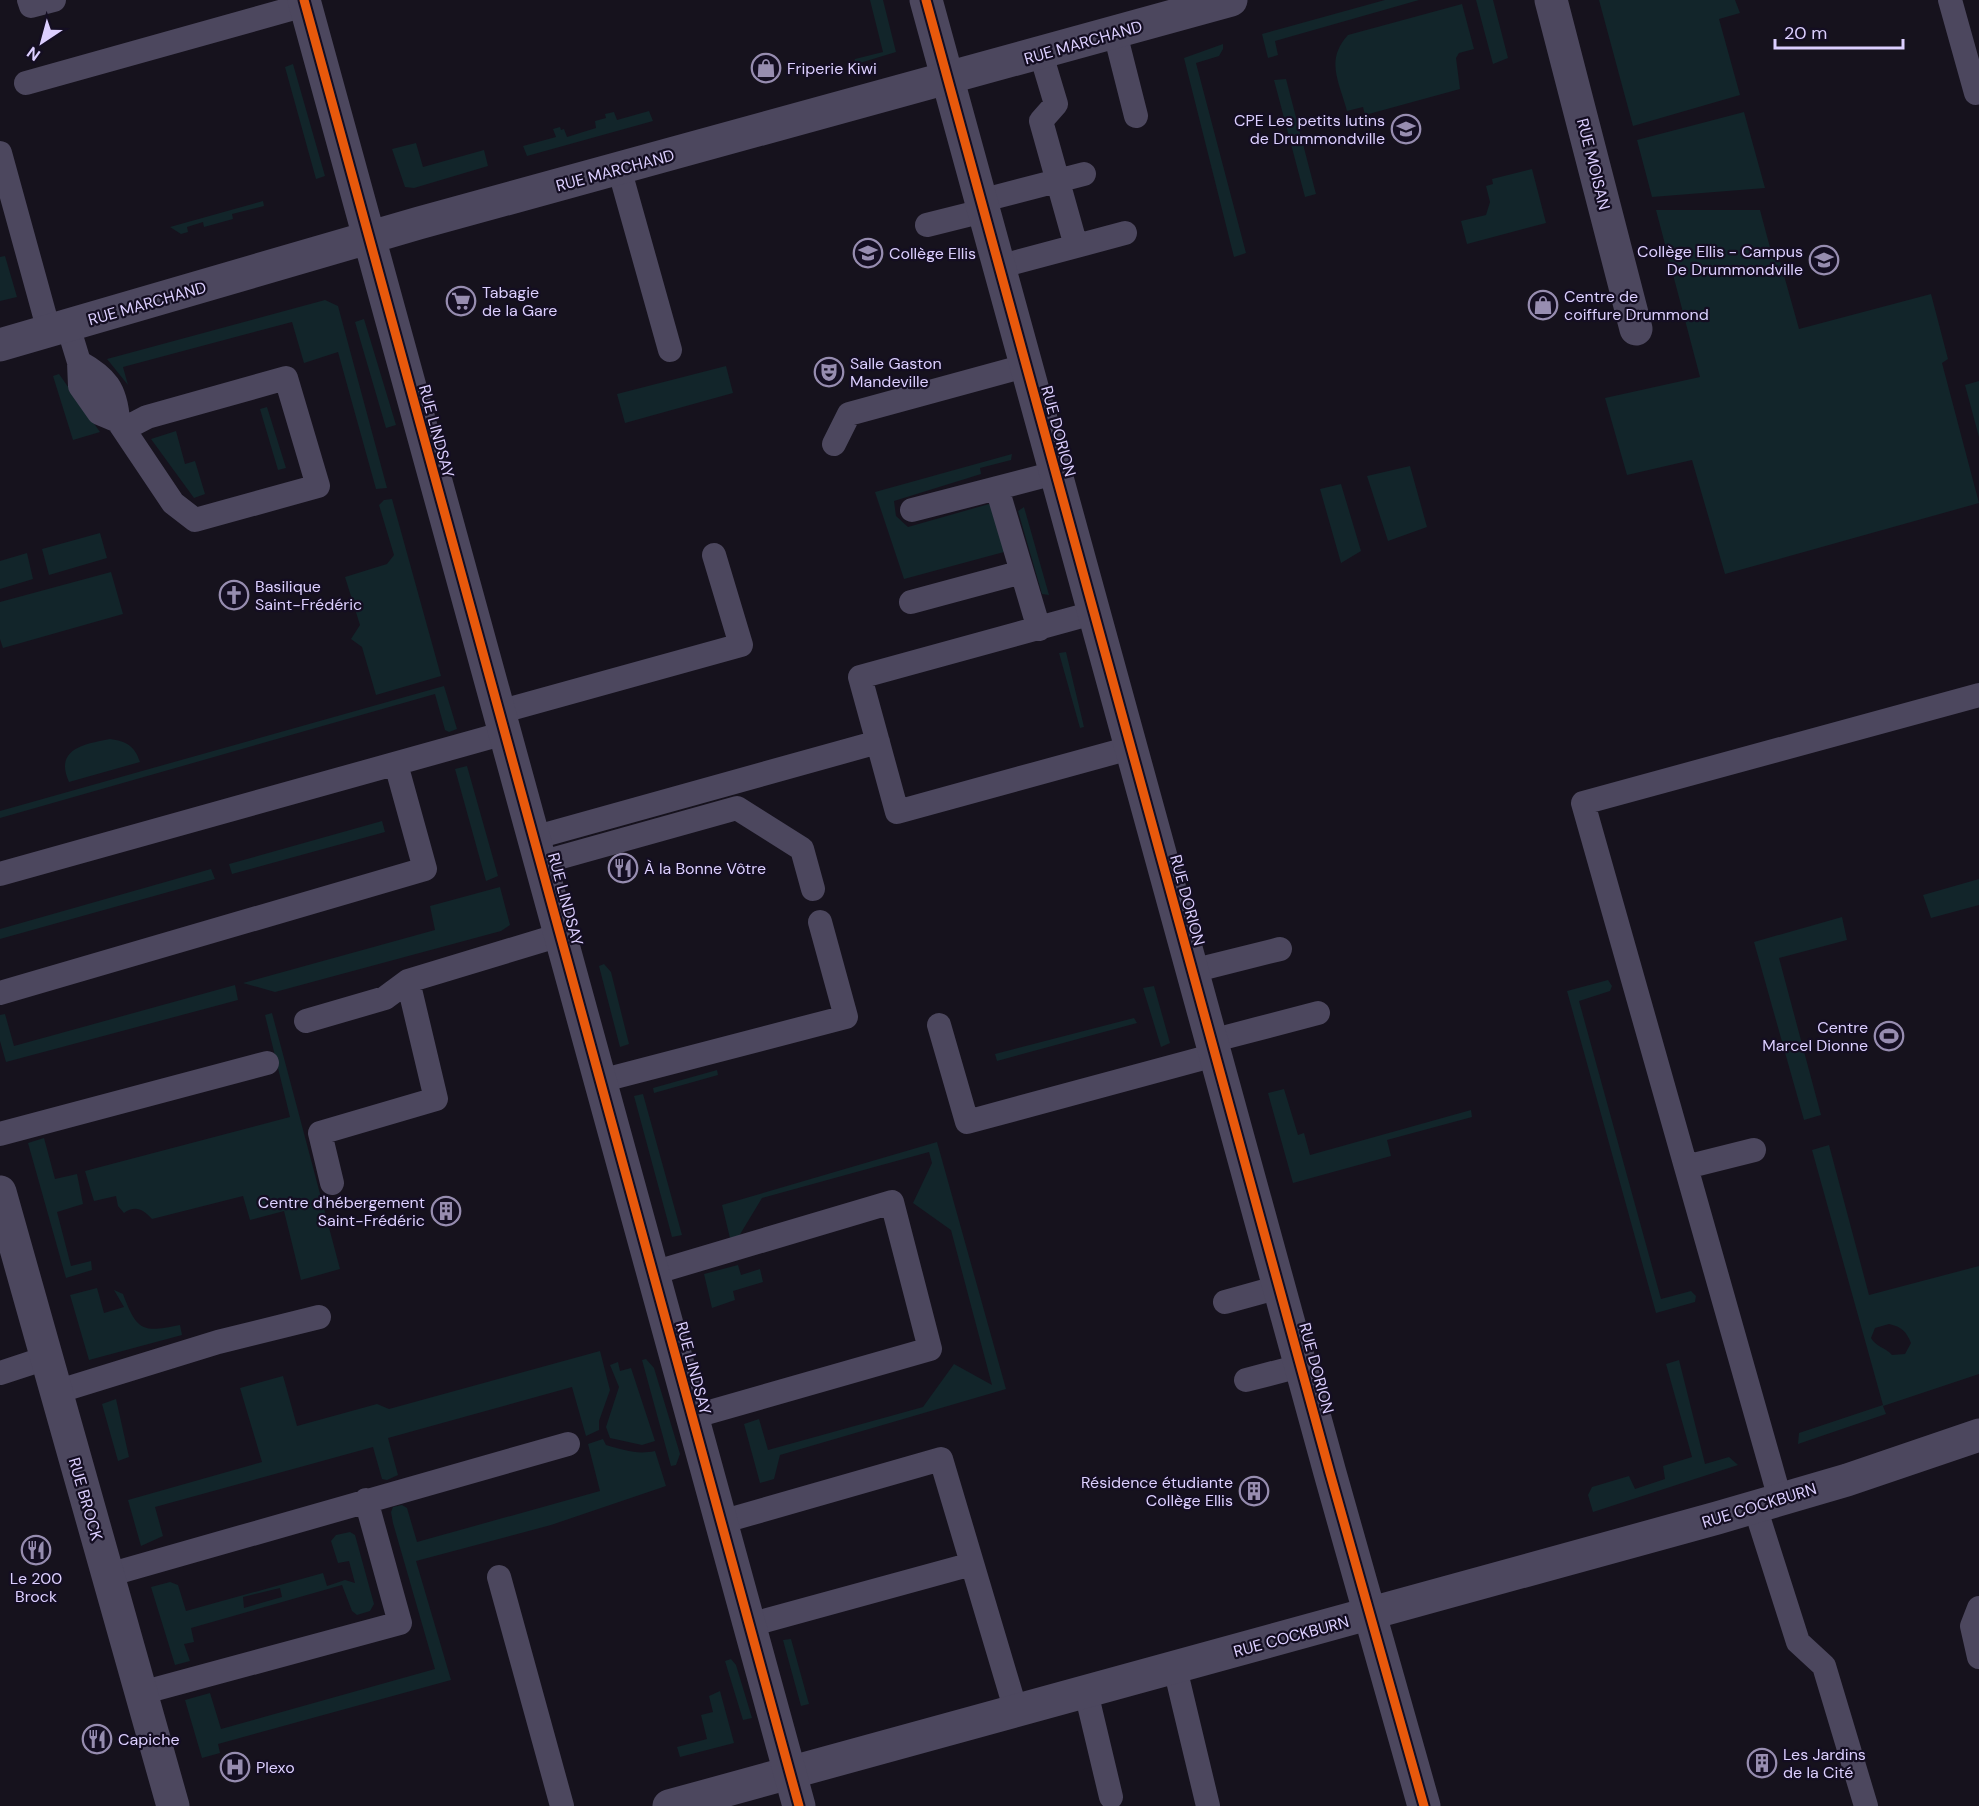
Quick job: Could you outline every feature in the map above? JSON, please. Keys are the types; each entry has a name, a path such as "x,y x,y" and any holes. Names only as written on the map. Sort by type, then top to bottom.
{"street":[{"name":"RUE DORION","path":"926,0 1300,1366 1424,1806"},
{"name":"RUE MARCHAND","path":"0,345 368,238 1231,0"},
{"name":"RUE MOISAN","path":"1551,0 1636,329"},
{"name":"RUE LINDSAY","path":"305,3 799,1806"},
{"name":"RUE BROCK","path":"0,1192 173,1806"},
{"name":"RUE COCKBURN","path":"669,1806 1370,1615 1767,1503 1979,1435"}],"lane":[{"path":"29,0 31,6 54,0"},
{"path":"1950,0 1976,93 1979,92"},
{"path":"26,83 305,3"},
{"path":"1115,33 1136,116"},
{"path":"1041,54 1056,104 1041,121 1076,246"},
{"path":"0,153 10,226 59,328 79,362 80,386 99,413 121,425 173,503 195,520 318,486 286,378 121,425"},
{"path":"619,168 670,350"},
{"path":"927,225 1084,174"},
{"path":"998,267 1125,233"},
{"path":"834,444 849,414 1025,366"},
{"path":"912,510 1055,474"},
{"path":"997,488 1039,628"},
{"path":"0,873 396,764 502,723 741,645 714,555"},
{"path":"911,602 1022,572"},
{"path":"1093,613 860,678 897,812 1130,748"},
{"path":"1866,1806 1824,1666 1798,1642 1686,1167 1583,803 1979,696"},
{"path":"537,851 878,742"},
{"path":"0,993 425,869 396,764"},
{"path":"537,851 737,808 802,849 813,889"},
{"path":"600,1081 846,1017 820,922"},
{"path":"306,1022 385,998 408,981 560,935"},
{"path":"1192,971 1280,949"},
{"path":"332,1183 320,1133 436,1099 408,981"},
{"path":"939,1025 967,1122 1213,1048 1318,1013"},
{"path":"0,1134 267,1063"},
{"path":"1686,1167 1754,1150"},
{"path":"652,1273 892,1202 930,1349 692,1417"},
{"path":"1225,1302 1279,1287"},
{"path":"56,1392 218,1342 319,1317"},
{"path":"0,1373 46,1358"},
{"path":"1246,1380 1300,1366"},
{"path":"108,1575 568,1444"},
{"path":"721,1522 941,1459 1016,1711"},
{"path":"141,1693 400,1623 366,1500"},
{"path":"749,1625 972,1564"},
{"path":"499,1577 562,1806"},
{"path":"1979,1608 1972,1626 1979,1657"},
{"path":"1174,1668 1208,1806"},
{"path":"1086,1692 1111,1797"}],"green space":[{"path":"870,0 883,0 896,52 853,65 855,59 883,52"},
{"path":"1385,0 1419,0 1275,41 1278,55 1268,58 1262,34"},
{"path":"1476,0 1493,0 1508,58 1493,64"},
{"path":"1599,0 1735,0 1740,13 1719,19 1740,95 1633,126"},
{"path":"1462,4 1474,49 1459,53 1456,58 1460,89 1365,115 1363,107 1347,111 1335,62 1341,44 1348,35"},
{"path":"1223,44 1219,56 1196,63 1246,253 1234,257 1184,58"},
{"path":"293,64 325,176 316,179 285,67"},
{"path":"1286,79 1316,194 1305,197 1274,80"},
{"path":"649,111 653,121 527,156 523,146 556,137 553,129 560,127 561,130 564,129 567,137 596,128 595,121 606,118 605,114 614,112 617,120"},
{"path":"1744,112 1765,188 1652,197 1637,140"},
{"path":"416,143 423,167 484,150 488,166 414,188 405,187 392,149"},
{"path":"1532,169 1546,223 1467,244 1461,221 1486,215 1490,202 1486,186 1493,184 1492,179"},
{"path":"263,201 264,206 232,214 233,219 204,227 203,222 187,227 188,232 181,234 170,227"},
{"path":"1656,210 1760,210 1772,255 1778,254 1799,329 1931,294 1948,359 1942,363 1979,503 1725,574 1692,460 1627,475 1605,398 1700,377"},
{"path":"5,256 17,297 0,301 0,257"},
{"path":"325,300 338,306 387,488 376,489 338,352 304,363 292,322 123,367 128,385 107,359"},
{"path":"364,319 396,425 386,428 355,322"},
{"path":"726,366 733,393 625,423 617,394"},
{"path":"59,374 100,432 73,440 53,376"},
{"path":"1979,381 1979,437 1965,385"},
{"path":"267,407 286,468 278,470 260,409"},
{"path":"176,431 185,464 195,461 205,494 194,498 151,439"},
{"path":"1012,454 1011,460 980,468 981,474 894,501 896,516 908,527 989,504 994,510 1004,552 904,579 875,492"},
{"path":"1410,466 1427,527 1388,541 1367,476"},
{"path":"1341,484 1361,551 1341,563 1320,489"},
{"path":"392,499 441,676 376,695 362,647 351,639 360,625 345,577 387,564 394,555 379,505 384,500"},
{"path":"1024,507 1049,595 1042,594 1018,511"},
{"path":"100,533 107,558 49,575 42,549"},
{"path":"27,553 33,579 0,589 0,561"},
{"path":"111,572 123,614 3,648 0,639 0,602"},
{"path":"1066,652 1084,727 1080,728 1059,653"},
{"path":"444,686 457,729 449,732 445,730 435,694 0,818 0,811"},
{"path":"110,739 129,745 140,762 69,782 65,762 69,755 82,746"},
{"path":"467,766 498,876 486,881 455,769"},
{"path":"382,821 385,832 232,874 229,864"},
{"path":"211,869 215,879 0,939 0,929"},
{"path":"1979,879 1979,905 1931,918 1923,895"},
{"path":"500,887 510,925 501,931 275,992 243,983 435,930 430,906"},
{"path":"1842,917 1847,940 1779,958 1821,1115 1804,1120 1754,942"},
{"path":"604,964 611,972 629,1044 620,1047 599,966"},
{"path":"1608,980 1612,986 1610,991 1579,1001 1661,1299 1691,1291 1696,1296 1695,1302 1656,1313 1567,991"},
{"path":"235,985 238,1000 6,1062 0,1041 0,1015 5,1014 14,1046"},
{"path":"1154,986 1170,1043 1161,1047 1143,988"},
{"path":"272,1013 340,1269 301,1280 284,1211 250,1220 243,1196 152,1219 139,1209 132,1209 124,1213 118,1206 116,1196 94,1201 85,1171 290,1117 265,1015"},
{"path":"1134,1018 1137,1023 997,1061 995,1054"},
{"path":"717,1070 718,1075 654,1093 653,1088"},
{"path":"1284,1089 1298,1135 1304,1133 1310,1155 1471,1110 1472,1117 1387,1140 1391,1156 1293,1183 1268,1093"},
{"path":"643,1094 682,1235 672,1237 634,1096"},
{"path":"44,1138 55,1179 77,1174 83,1204 57,1212 71,1266 91,1261 92,1270 66,1278 28,1143"},
{"path":"937,1142 1006,1389 780,1455 774,1479 760,1483 744,1424 759,1419 768,1450 923,1407 954,1364 992,1385 951,1230 913,1203 932,1163 929,1152 762,1198 739,1236 730,1238 722,1205"},
{"path":"1829,1145 1869,1295 1979,1266 1979,1374 1883,1406 1886,1414 1798,1444 1799,1433 1883,1405 1812,1150","holes":["1889,1324 1900,1328 1907,1335 1911,1343 1905,1354 1892,1355 1871,1338 1875,1328"]},
{"path":"738,1265 741,1275 760,1269 763,1282 733,1291 735,1300 712,1308 704,1274"},
{"path":"97,1288 104,1313 124,1307 114,1290 123,1294 132,1316 142,1326 157,1329 180,1325 182,1335 89,1360 70,1295"},
{"path":"600,1351 610,1390 599,1421 599,1430 586,1436 572,1387 388,1438 398,1475 387,1480 382,1479 373,1447 155,1507 163,1536 141,1546 128,1500 262,1462 240,1388 283,1376 297,1426 377,1404 389,1409"},
{"path":"646,1359 654,1368 680,1454 676,1465 671,1466 642,1360"},
{"path":"1679,1360 1705,1464 1729,1457 1738,1465 1593,1512 1588,1495 1592,1487 1629,1476 1635,1489 1665,1479 1663,1466 1692,1457 1666,1364"},
{"path":"618,1362 620,1371 631,1368 655,1441 642,1445 610,1438 606,1427 619,1387 610,1365"},
{"path":"116,1399 129,1457 118,1461 102,1404"},
{"path":"603,1439 606,1445 625,1450 655,1451 666,1486 551,1525 416,1561 451,1680 218,1744 220,1753 202,1758 185,1700 210,1693 221,1729 435,1669 393,1523 391,1512 393,1507 402,1505 407,1508 417,1542 600,1491 588,1444"},
{"path":"350,1532 355,1535 374,1604 370,1611 357,1615 352,1611 342,1585 191,1628 194,1642 184,1644 190,1661 175,1665 151,1587 170,1582 178,1585 186,1611 323,1573 327,1586 345,1580 355,1583 349,1561 338,1563 331,1541 336,1535","holes":["280,1588 282,1597 244,1608 243,1597"]},
{"path":"791,1639 809,1704 801,1706 783,1640"},
{"path":"731,1659 736,1665 752,1718 743,1720 725,1661"},
{"path":"720,1691 734,1743 680,1757 677,1747 707,1739 701,1715 713,1712 709,1696"}],"cycle path":[{"path":"304,0 799,1806"},
{"path":"926,0 1330,1473 1424,1806"}],"place":[{"name":"Friperie Kiwi","path":"766,68"},
{"name":"CPE Les petits lutins de Drummondville","path":"1406,129"},
{"name":"Collège Ellis","path":"868,253"},
{"name":"Collège Ellis - Campus De Drummondville","path":"1824,260"},
{"name":"Tabagie de la Gare","path":"461,301"},
{"name":"Centre de coiffure Drummond","path":"1543,305"},
{"name":"Salle Gaston Mandeville","path":"829,372"},
{"name":"Basilique Saint-Frédéric","path":"234,595"},
{"name":"À la Bonne Vôtre","path":"623,868"},
{"name":"Centre Marcel Dionne","path":"1889,1036"},
{"name":"Centre d'hébergement Saint-Frédéric","path":"446,1211"},
{"name":"Résidence étudiante Collège Ellis","path":"1254,1491"},
{"name":"Le 200 Brock","path":"36,1550"},
{"name":"Capiche","path":"97,1739"},
{"name":"Les Jardins de la Cité","path":"1762,1763"},
{"name":"Plexo","path":"235,1767"}]}
